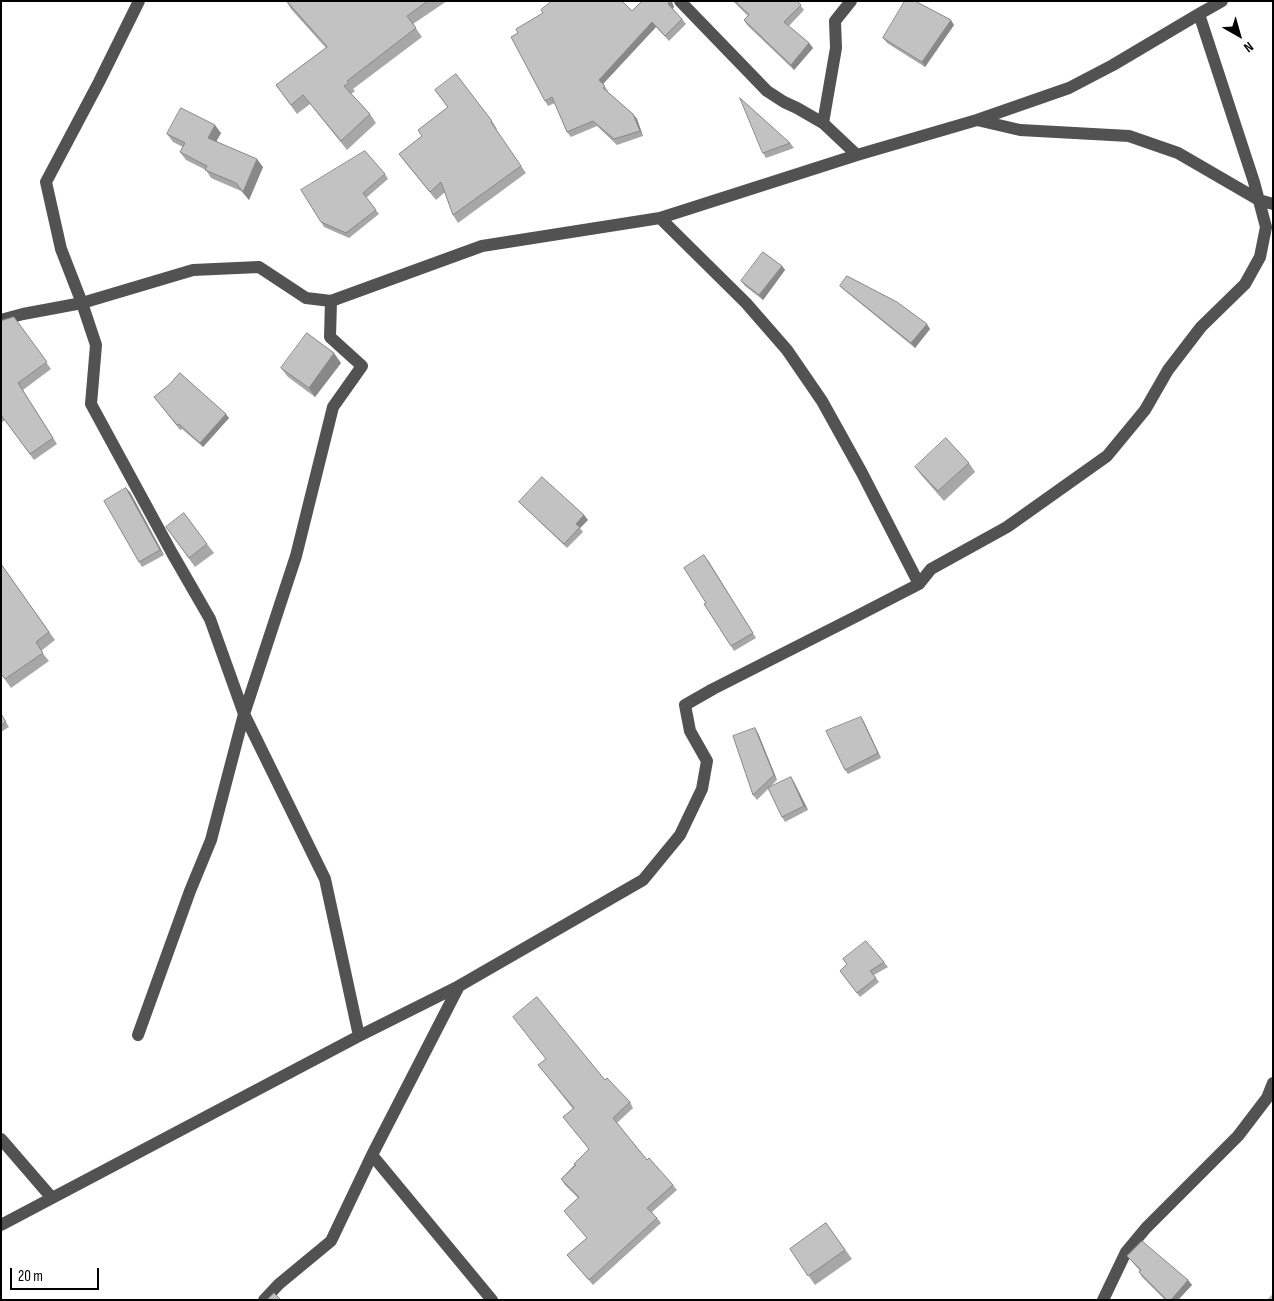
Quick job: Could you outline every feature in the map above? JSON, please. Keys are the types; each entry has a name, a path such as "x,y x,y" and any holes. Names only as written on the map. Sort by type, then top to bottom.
{"street":[{"path":"139,1 46,182 61,250 82,303 96,346 91,404 210,619 244,714 325,879 359,1036"},
{"path":"680,1 767,90 784,102 823,123 857,155"},
{"path":"823,123 836,48 835,21 851,1"},
{"path":"1,320 82,303 193,270 259,267 306,298 331,301 482,246 660,218 857,155 977,120 1069,88 1113,65 1222,1"},
{"path":"1,1225 359,1036 459,986 643,880 680,835 702,789 707,762 690,731 686,705 712,688 919,584 931,568 1007,527 1107,456 1145,410 1168,370 1201,327 1245,284 1260,257 1266,226 1251,173 1199,14"},
{"path":"977,120 1020,130 1128,136 1178,153 1259,200 1273,204"},
{"path":"660,218 746,304 787,350 822,401 862,473 919,584"},
{"path":"138,1035 190,890 211,840 244,714 296,556 333,408 362,366 330,337 331,301"},
{"path":"264,1300 279,1284 331,1241 459,986"},
{"path":"1103,1300 1126,1252 1146,1228 1238,1136 1267,1098 1273,1083"},
{"path":"1,1139 52,1198"},
{"path":"372,1156 492,1300"}],"building":[{"path":"287,1 428,1 407,16 416,28 347,81 349,83 344,86 370,114 341,141 303,95 291,105 276,85 327,47"},
{"path":"552,1 622,1 632,11 642,1 670,1 668,4 682,19 665,36 652,22 599,80 605,86 603,88 633,114 640,131 614,139 593,121 567,132 552,97 545,101 511,37 518,33 516,29 543,13 541,10"},
{"path":"735,1 797,1 801,5 784,22 809,43 791,65 744,20 749,15"},
{"path":"905,1 915,1 951,20 922,62 883,38"},
{"path":"456,74 492,121 521,166 453,215 441,182 430,192 399,154 422,136 418,130 448,107 435,90"},
{"path":"740,98 790,143 763,153"},
{"path":"181,108 215,125 208,138 257,159 243,192 236,183 205,170 207,166 180,152 185,143 167,134"},
{"path":"365,151 385,174 363,193 376,210 346,233 321,222 301,190"},
{"path":"763,252 782,266 759,295 741,281"},
{"path":"847,276 897,302 927,324 911,343 840,286"},
{"path":"14,317 47,362 18,383 53,438 30,454 1,415 1,321"},
{"path":"307,333 334,353 309,388 281,368"},
{"path":"180,373 226,414 200,443 179,424 177,425 154,397"},
{"path":"946,438 969,463 938,491 915,467"},
{"path":"542,477 584,515 576,524 580,527 564,544 519,502"},
{"path":"126,488 160,550 139,562 104,501"},
{"path":"184,513 207,544 189,558 166,527"},
{"path":"704,555 753,633 731,646 684,568"},
{"path":"1,564 49,632 36,642 43,653 5,679 1,674"},
{"path":"1,714 6,722 1,725"},
{"path":"861,717 878,753 845,770 826,731"},
{"path":"755,728 774,775 753,795 733,736"},
{"path":"791,777 804,806 782,817 768,788"},
{"path":"866,941 884,962 870,971 876,978 857,993 840,971 847,964 843,959"},
{"path":"537,997 605,1080 607,1078 630,1102 613,1118 647,1160 649,1158 673,1185 647,1208 657,1218 589,1280 567,1255 587,1238 564,1211 579,1197 561,1179 589,1149 563,1117 574,1108 538,1065 546,1059 513,1017"},
{"path":"826,1223 845,1250 808,1276 790,1249"},
{"path":"1142,1241 1188,1280 1171,1300 1167,1300 1139,1272 1141,1270 1127,1256"},
{"path":"274,1293 281,1300 267,1300"}]}
